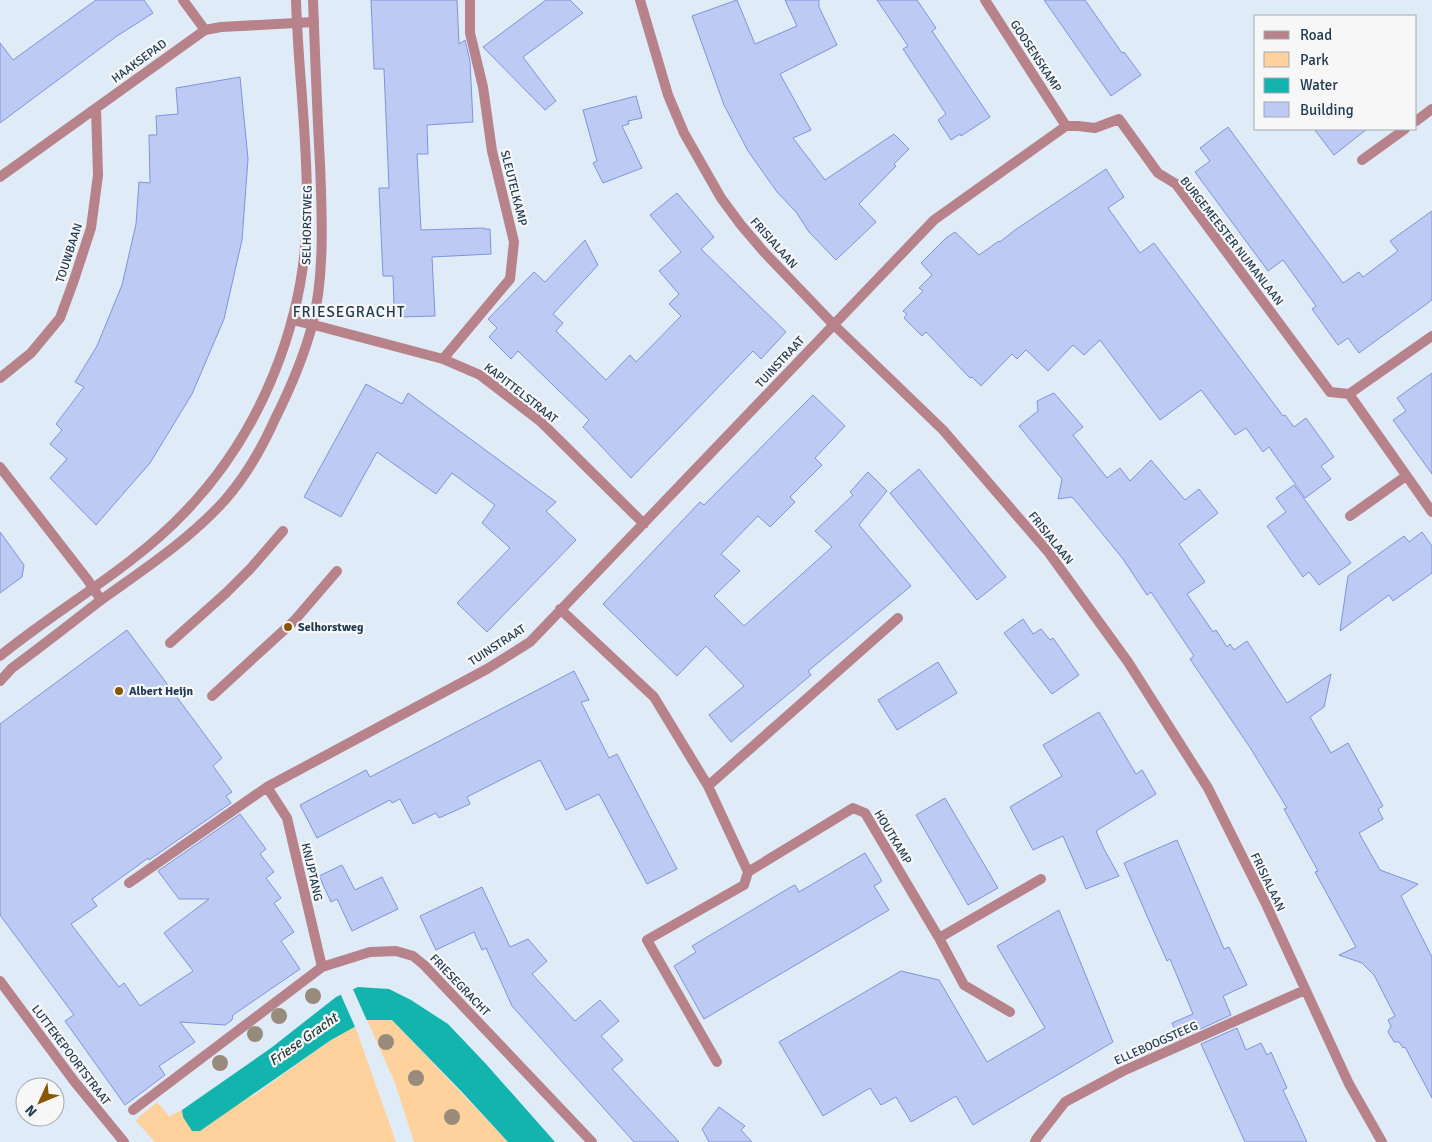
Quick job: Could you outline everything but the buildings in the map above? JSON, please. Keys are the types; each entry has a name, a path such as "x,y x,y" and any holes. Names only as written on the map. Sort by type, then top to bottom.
{"street":[{"path":"183,0 205,30"},
{"name":"SELHORSTWEG","path":"0,656 139,554 185,512 232,454 253,420 268,388 292,320 303,262 307,213 305,130 296,0"},
{"name":"SELHORSTWEG","path":"0,681 12,668 196,529 232,491 262,447 294,378 312,325 318,289 322,222 313,0"},
{"name":"SLEUTELKAMP","path":"442,359 510,279 514,242 492,152 483,87 470,33 470,0"},
{"name":"FRISIALAAN","path":"640,0 668,95 684,134 705,171 741,225 764,252 833,324 943,430 1049,553 1128,662 1208,788 1265,902 1350,1084 1382,1142"},
{"name":"GOOSENSKAMP","path":"985,0 1066,126"},
{"name":"HAAKSEPAD","path":"0,177 205,30 221,27 314,22"},
{"name":"TOUWBAAN","path":"0,378 31,353 60,318 74,280 91,228 98,175 96,109"},
{"path":"1417,120 1432,109"},
{"name":"BURGEMEESTER NUMANLAAN","path":"1066,126 1095,128 1119,119 1158,173 1176,184 1330,392 1349,394"},
{"path":"833,324 934,220 1066,126"},
{"path":"1362,160 1404,130"},
{"name":"KAPITTELSTRAAT","path":"292,320 442,359 480,375 540,421 644,524"},
{"name":"TUINSTRAAT","path":"129,882 267,787 498,662 530,642 833,324"},
{"path":"1432,336 1349,394 1432,512"},
{"path":"0,467 101,600"},
{"path":"1350,516 1406,476"},
{"path":"170,643 226,593 251,568 283,530"},
{"path":"212,696 294,622 337,571"},
{"path":"115,572 124,584"},
{"path":"560,610 654,697 708,786 748,872"},
{"path":"708,786 898,618"},
{"name":"KNIJPTANG","path":"267,787 287,818 322,967"},
{"name":"HOUTKAMP","path":"717,1062 648,940 744,885 748,872 853,808 865,813 939,938 964,985 1010,1012"},
{"path":"939,938 1041,879"},
{"name":"FRIESEGRACHT","path":"133,1110 322,967 370,952 396,951 413,956 424,965 592,1142"},
{"name":"LUTTEKEPOORTSTRAAT","path":"0,981 74,1081 124,1142"},
{"name":"ELLEBOOGSTEEG","path":"1035,1142 1036,1138 1065,1102 1123,1071 1305,990"}],"green space":[{"path":"367,1020 392,1020 508,1142 414,1142 395,1083"},
{"path":"355,1026 396,1142 155,1142 136,1121 157,1102 169,1116 182,1110 183,1117 253,1096 331,1040"}],"water":[{"name":"Friese Gracht","path":"358,987 389,989 411,1000 448,1024 555,1142 508,1142 392,1020 367,1020 331,1040 200,1131 192,1131 183,1117 182,1110 271,1048 336,997"}],"pier":[{"path":"352,987 368,1023 356,1029 340,993"}],"place":[{"name":"Selhorstweg","path":"288,627"},
{"name":"Albert Heijn","path":"119,691"}],"district":[{"name":"FRIESEGRACHT","path":"349,312"}]}
